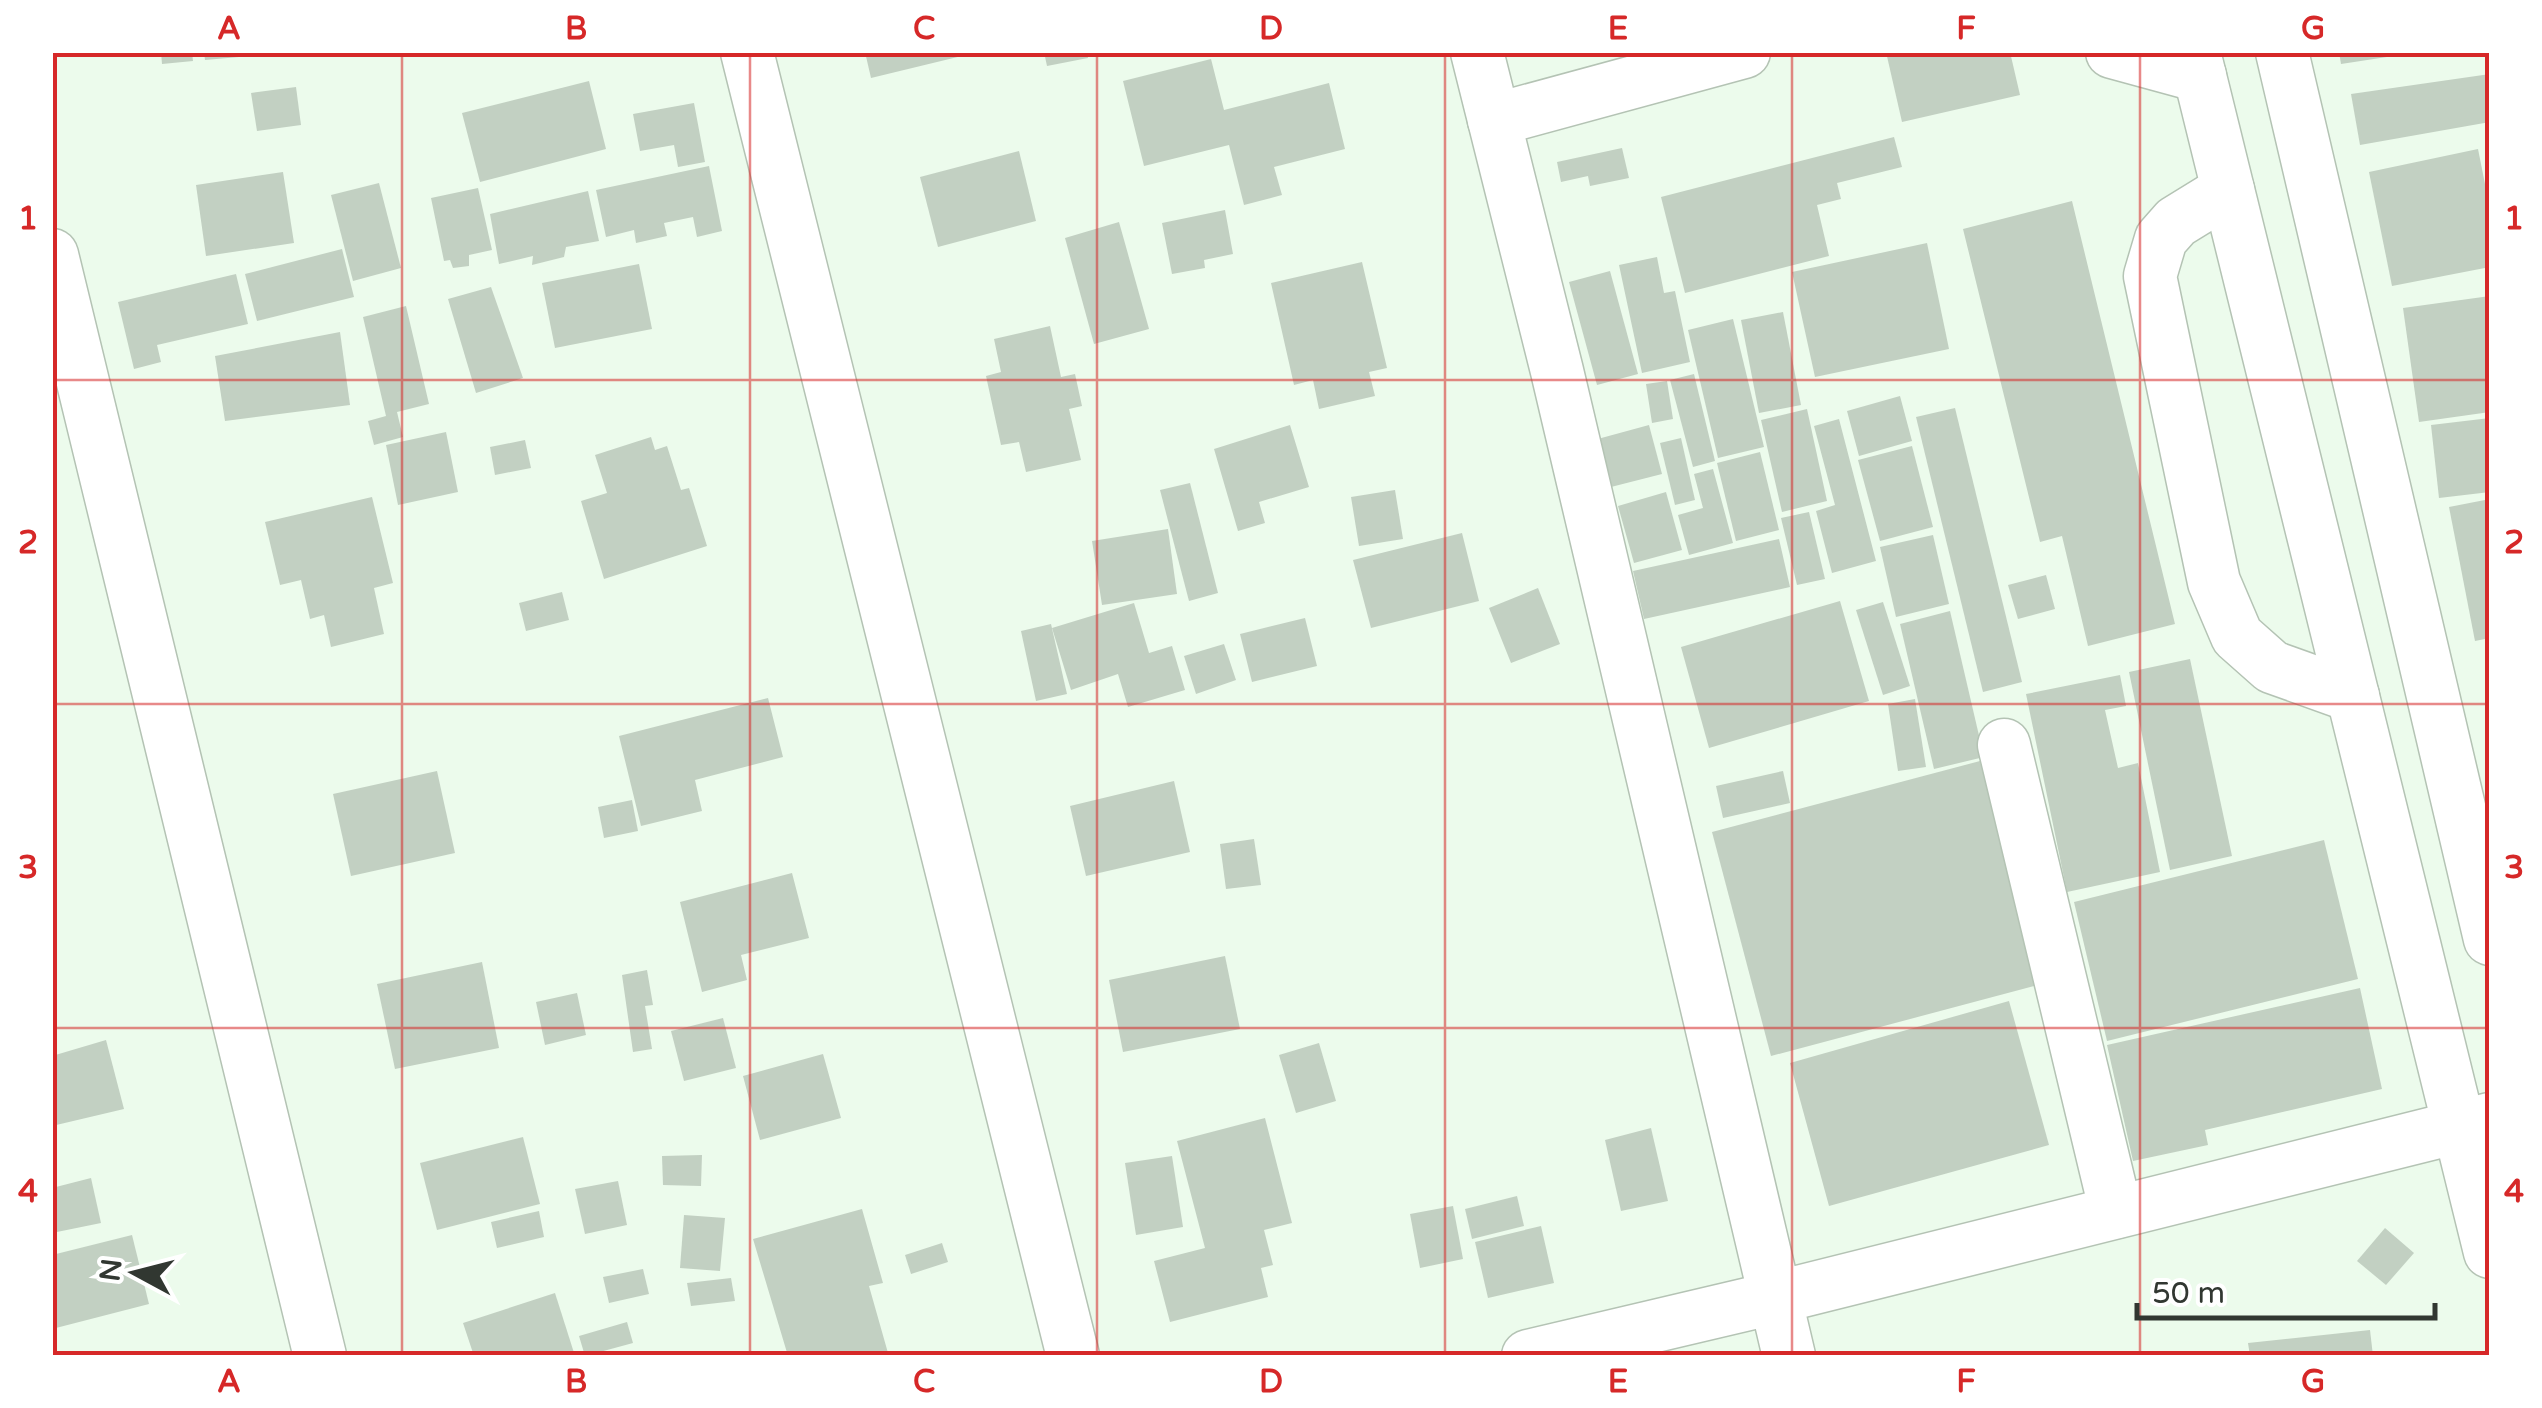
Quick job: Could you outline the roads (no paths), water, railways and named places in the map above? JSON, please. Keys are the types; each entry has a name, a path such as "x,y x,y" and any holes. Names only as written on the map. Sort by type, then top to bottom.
{"street":[{"path":"748,52 1073,1356"},
{"path":"1477,52 1557,370 1789,1356"},
{"path":"1494,120 1744,52"},
{"path":"2112,52 2197,64 2353,696 2475,1122 2490,1252"},
{"path":"2282,52 2490,939"},
{"path":"2228,190 2176,222 2161,239 2150,276 2214,582 2237,636 2272,667 2353,696"},
{"path":"52,255 320,1356"},
{"path":"2004,745 2116,1212"},
{"path":"1528,1356 2475,1122"}]}
